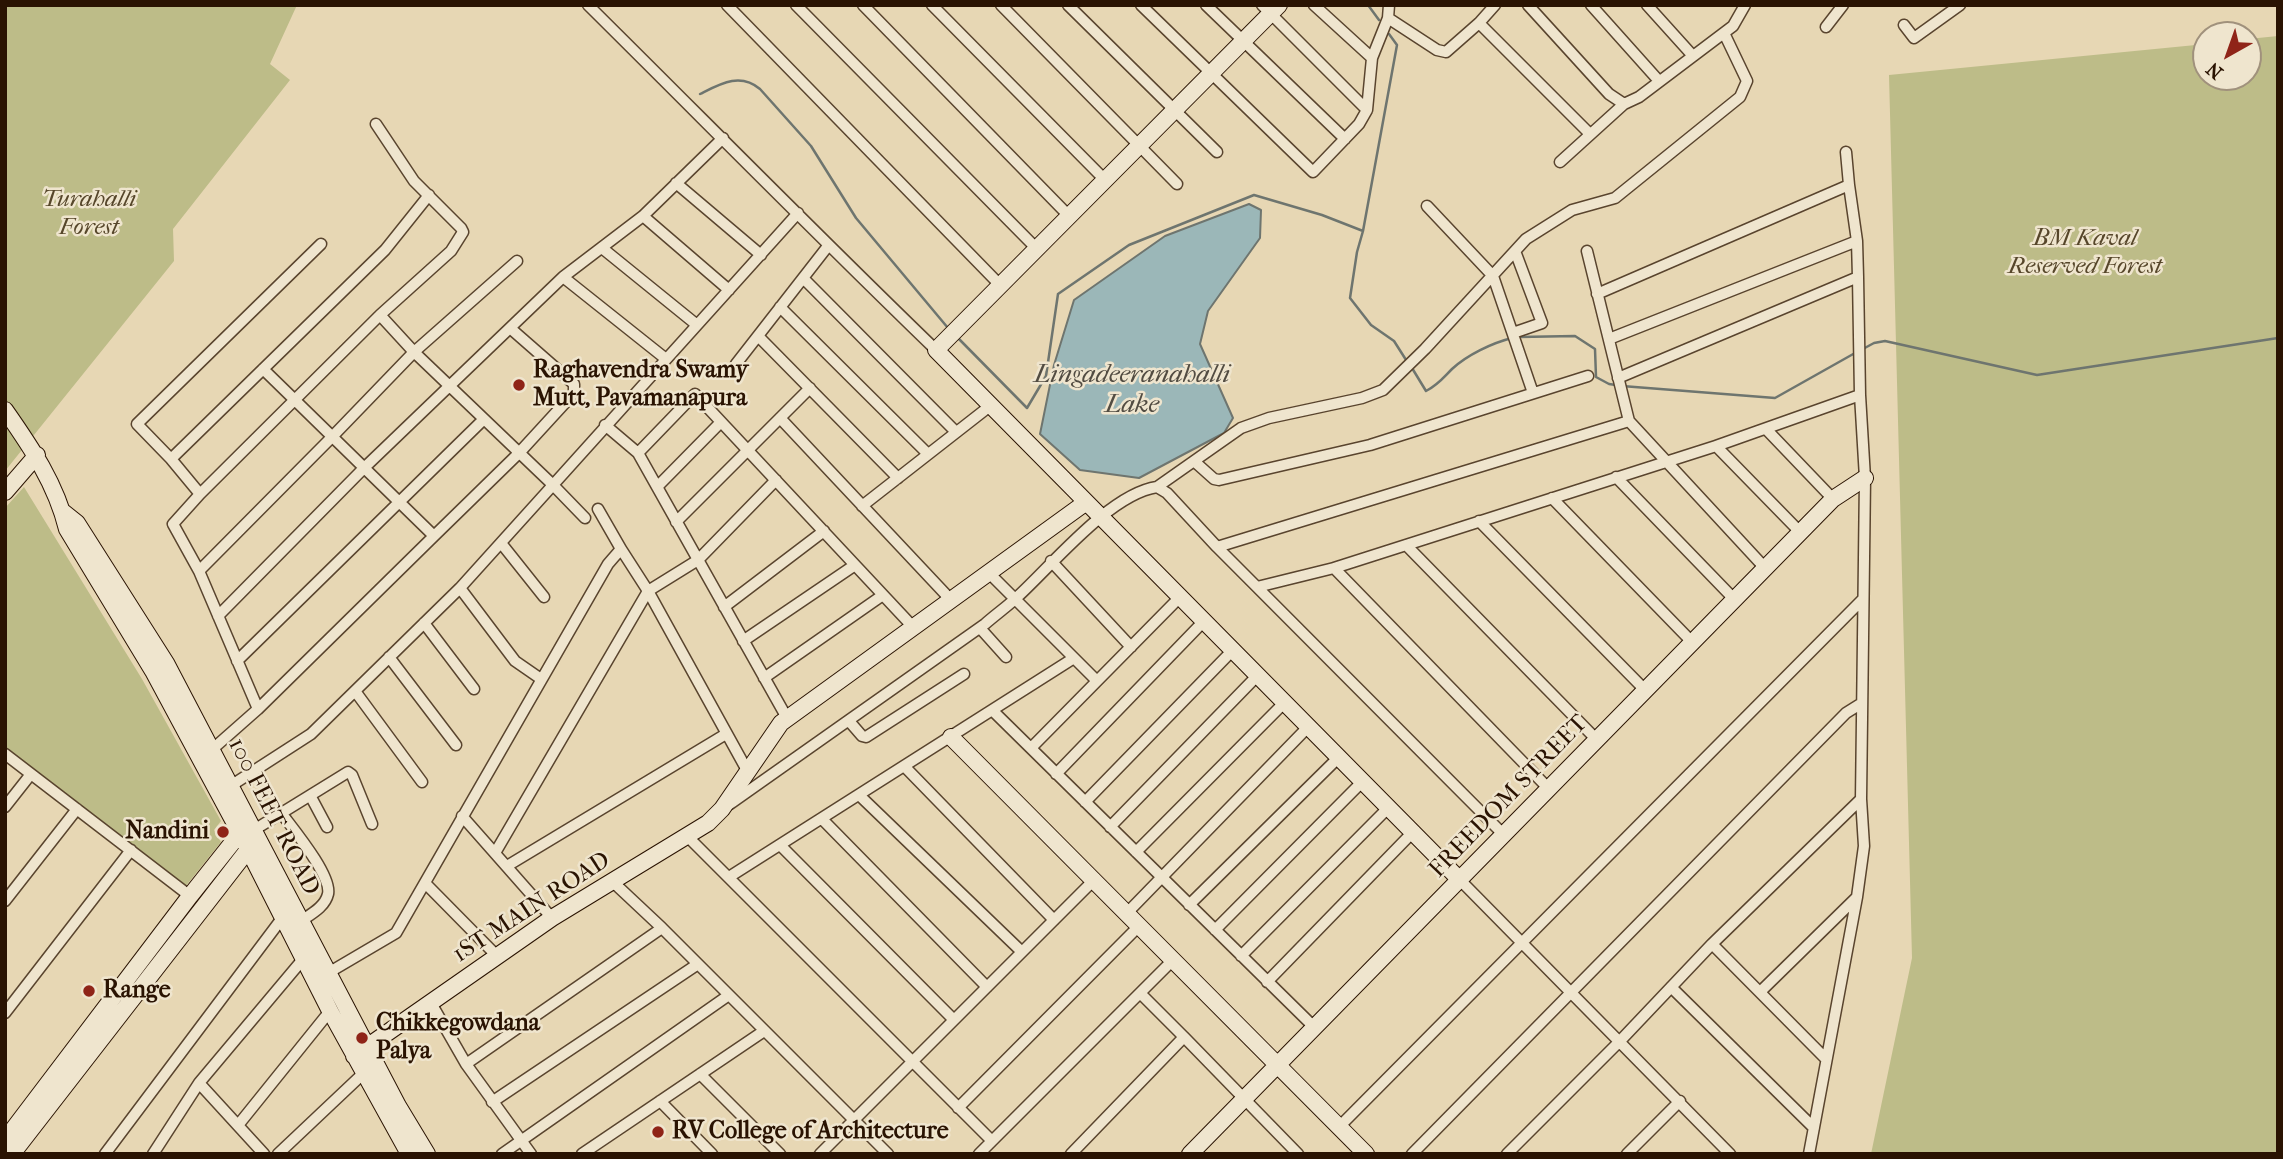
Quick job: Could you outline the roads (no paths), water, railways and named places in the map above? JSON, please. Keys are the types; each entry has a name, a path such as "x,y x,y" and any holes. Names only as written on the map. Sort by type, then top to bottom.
{"street":[{"path":"588,5 828,246 936,350 1730,1154"},
{"path":"727,5 1000,285"},
{"path":"796,5 1037,248"},
{"path":"863,5 1069,216"},
{"path":"932,5 1105,180"},
{"path":"1001,5 1177,184"},
{"path":"1068,5 1217,152"},
{"path":"1141,5 1313,172 1359,124 1367,110 1371,58 1388,18 1389,5"},
{"path":"1206,5 1345,139"},
{"path":"1314,5 1371,58"},
{"path":"1388,18 1437,50 1446,51 1479,23 1495,5"},
{"path":"1528,5 1609,94 1624,104"},
{"path":"1591,5 1659,81"},
{"path":"1647,5 1693,56"},
{"path":"1560,162 1624,104 1639,97 1733,26 1745,5"},
{"path":"1826,27 1843,5"},
{"path":"1904,25 1914,38 1960,5"},
{"path":"936,350 1211,74 1271,8 1367,110"},
{"path":"1479,23 1590,134"},
{"path":"722,809 980,628 1015,599 1051,561 1100,517 1143,489 1157,486 1252,423 1362,398 1383,390 1526,239 1572,211 1615,198 1740,97 1747,81 1724,33"},
{"path":"258,709 199,571 173,524 380,315 451,251 463,232 414,181 376,124"},
{"path":"218,617 364,468 564,276 643,216 723,138"},
{"path":"1809,1154 1864,846 1861,799 1864,478 1857,241 1846,152"},
{"path":"676,183 761,255"},
{"path":"1597,294 1849,185"},
{"path":"171,459 385,250 429,195"},
{"path":"1427,206 1493,275 1533,393"},
{"path":"232,785 311,734 460,588 797,214"},
{"path":"643,216 729,290"},
{"path":"1609,339 1857,241"},
{"path":"200,494 137,424 321,244"},
{"path":"736,364 828,246"},
{"path":"602,248 697,325"},
{"path":"1513,333 1542,323 1515,251"},
{"path":"1587,251 1629,421 1765,568"},
{"path":"199,571 414,352 517,261"},
{"path":"564,276 666,359"},
{"path":"1618,378 1858,277"},
{"path":"803,278 956,432"},
{"path":"780,307 928,454"},
{"path":"380,315 414,352 585,518"},
{"path":"207,754 258,709 519,453 574,393 575,384 510,328"},
{"path":"758,336 898,478"},
{"path":"263,369 434,536"},
{"path":"1195,462 1214,479 1219,480 1370,444 1588,376"},
{"path":"676,522 810,388"},
{"path":"638,453 695,394 914,628"},
{"path":"1256,587 1335,568 1716,446 1860,395"},
{"path":"862,506 990,405"},
{"name":"100 FEET ROAD","path":"5,410 37,456 62,511 77,523 166,663 207,754 328,973 409,1154"},
{"path":"780,418 951,600"},
{"path":"237,661 484,419"},
{"path":"1217,547 1629,421"},
{"path":"657,487 721,422"},
{"path":"605,425 638,453 787,719"},
{"path":"1766,429 1833,499"},
{"path":"1716,446 1800,532"},
{"path":"5,492 37,456"},
{"path":"1616,477 1734,599"},
{"name":"FREEDOM STREET","path":"1189,1154 1800,532 1833,499 1864,478"},
{"path":"495,853 648,591 698,560 776,481"},
{"path":"1157,486 1167,493 1256,587 1504,835"},
{"path":"1552,498 1692,642"},
{"name":"1ST MAIN ROAD","path":"365,1059 431,1003 496,955 708,823 722,809 781,723 1085,503"},
{"path":"598,509 648,591 748,772"},
{"path":"1479,521 1646,690"},
{"path":"724,607 824,531"},
{"path":"502,542 544,597"},
{"path":"1406,545 1597,740"},
{"path":"328,973 396,933 608,564 621,549"},
{"path":"1051,561 1131,647"},
{"path":"743,641 855,565"},
{"path":"1335,568 1549,789"},
{"path":"989,573 1097,681"},
{"path":"460,588 515,661 541,679"},
{"path":"764,678 883,595"},
{"path":"1031,748 1179,598"},
{"path":"1339,1127 1863,599"},
{"path":"1056,774 1203,622"},
{"path":"424,623 474,689"},
{"path":"980,628 1006,657"},
{"path":"1085,802 1232,651"},
{"path":"389,657 456,745"},
{"path":"730,877 1074,658"},
{"path":"849,721 866,737 964,674"},
{"path":"1110,827 1257,676"},
{"path":"355,691 422,782"},
{"path":"1136,852 1284,703"},
{"path":"1412,1154 1846,713 1862,703"},
{"path":"992,710 1314,1027"},
{"path":"1126,914 1308,727"},
{"path":"507,866 726,734"},
{"path":"951,737 1366,1154"},
{"path":"5,754 190,896"},
{"name":"100 FEET ROAD","path":"207,754 232,785 283,917 330,1011 398,1106 427,1154"},
{"path":"1189,905 1338,758"},
{"path":"904,766 1054,920"},
{"path":"12,1154 121,1000 190,896 250,834 346,773 350,773 372,824"},
{"path":"5,807 31,774"},
{"path":"1215,930 1362,782"},
{"path":"859,795 1022,952"},
{"path":"311,797 327,827"},
{"path":"1507,1154 1712,944 1861,799"},
{"path":"1241,956 1388,808"},
{"path":"5,901 77,809"},
{"path":"282,814 323,873 329,891 324,903 301,921"},
{"path":"463,816 552,918"},
{"path":"822,819 987,987"},
{"path":"1267,982 1412,832"},
{"path":"5,1140 121,1000 250,834"},
{"path":"688,837 992,1141"},
{"path":"780,845 954,1020"},
{"path":"5,1013 131,850"},
{"path":"820,1154 1093,881"},
{"path":"613,882 888,1154"},
{"path":"425,883 496,955"},
{"path":"1760,992 1857,897"},
{"path":"105,1154 283,917"},
{"path":"958,1108 1138,927"},
{"path":"466,1064 662,928"},
{"path":"1712,944 1826,1059"},
{"path":"153,1154 199,1083 304,958"},
{"path":"979,1154 1172,961"},
{"path":"492,1102 698,964"},
{"path":"1671,988 1814,1128"},
{"path":"1140,993 1296,1153"},
{"path":"502,1154 729,995"},
{"path":"431,1003 466,1064 531,1154"},
{"path":"239,1124 330,1011"},
{"path":"582,1154 764,1031"},
{"path":"1071,1154 1184,1037"},
{"path":"278,1154 365,1059"},
{"path":"700,1074 780,1154"},
{"path":"199,1083 264,1154"},
{"path":"660,1101 712,1154"},
{"path":"1627,1154 1680,1101"}],"water":[{"name":"Lingadeeranahalli Lake","path":"1249,204 1261,210 1260,238 1208,311 1200,344 1233,418 1224,433 1139,478 1080,470 1040,434 1054,365 1074,300 1165,236"}],"waterway":[{"path":"1368,5 1379,20"},
{"path":"1363,231 1397,45 1389,34"},
{"path":"700,94 737,80 760,89 811,146 856,218 948,328"},
{"path":"958,338 1027,408 1046,376 1058,294 1129,245 1254,195 1322,215 1363,231 1350,298 1371,325 1394,341 1408,363"},
{"path":"1519,337 1575,336 1595,349 1596,377 1616,385"},
{"path":"1412,368 1426,391 1472,354 1512,338"},
{"path":"1861,350 1885,341 2037,375 2278,338"},
{"path":"1622,386 1775,398 1855,353"}],"place":[{"name":"Raghavendra Swamy Mutt, Pavamanapura","path":"519,385"},
{"name":"Nandini","path":"223,832"},
{"name":"Range","path":"89,991"},
{"name":"Chikkegowdana Palya","path":"362,1038"},
{"name":"RV College of Architecture","path":"658,1132"}],"park label":[{"name":"Turahalli Forest","path":"89,214"},
{"name":"BM Kaval Reserved Forest","path":"2085,253"}]}
